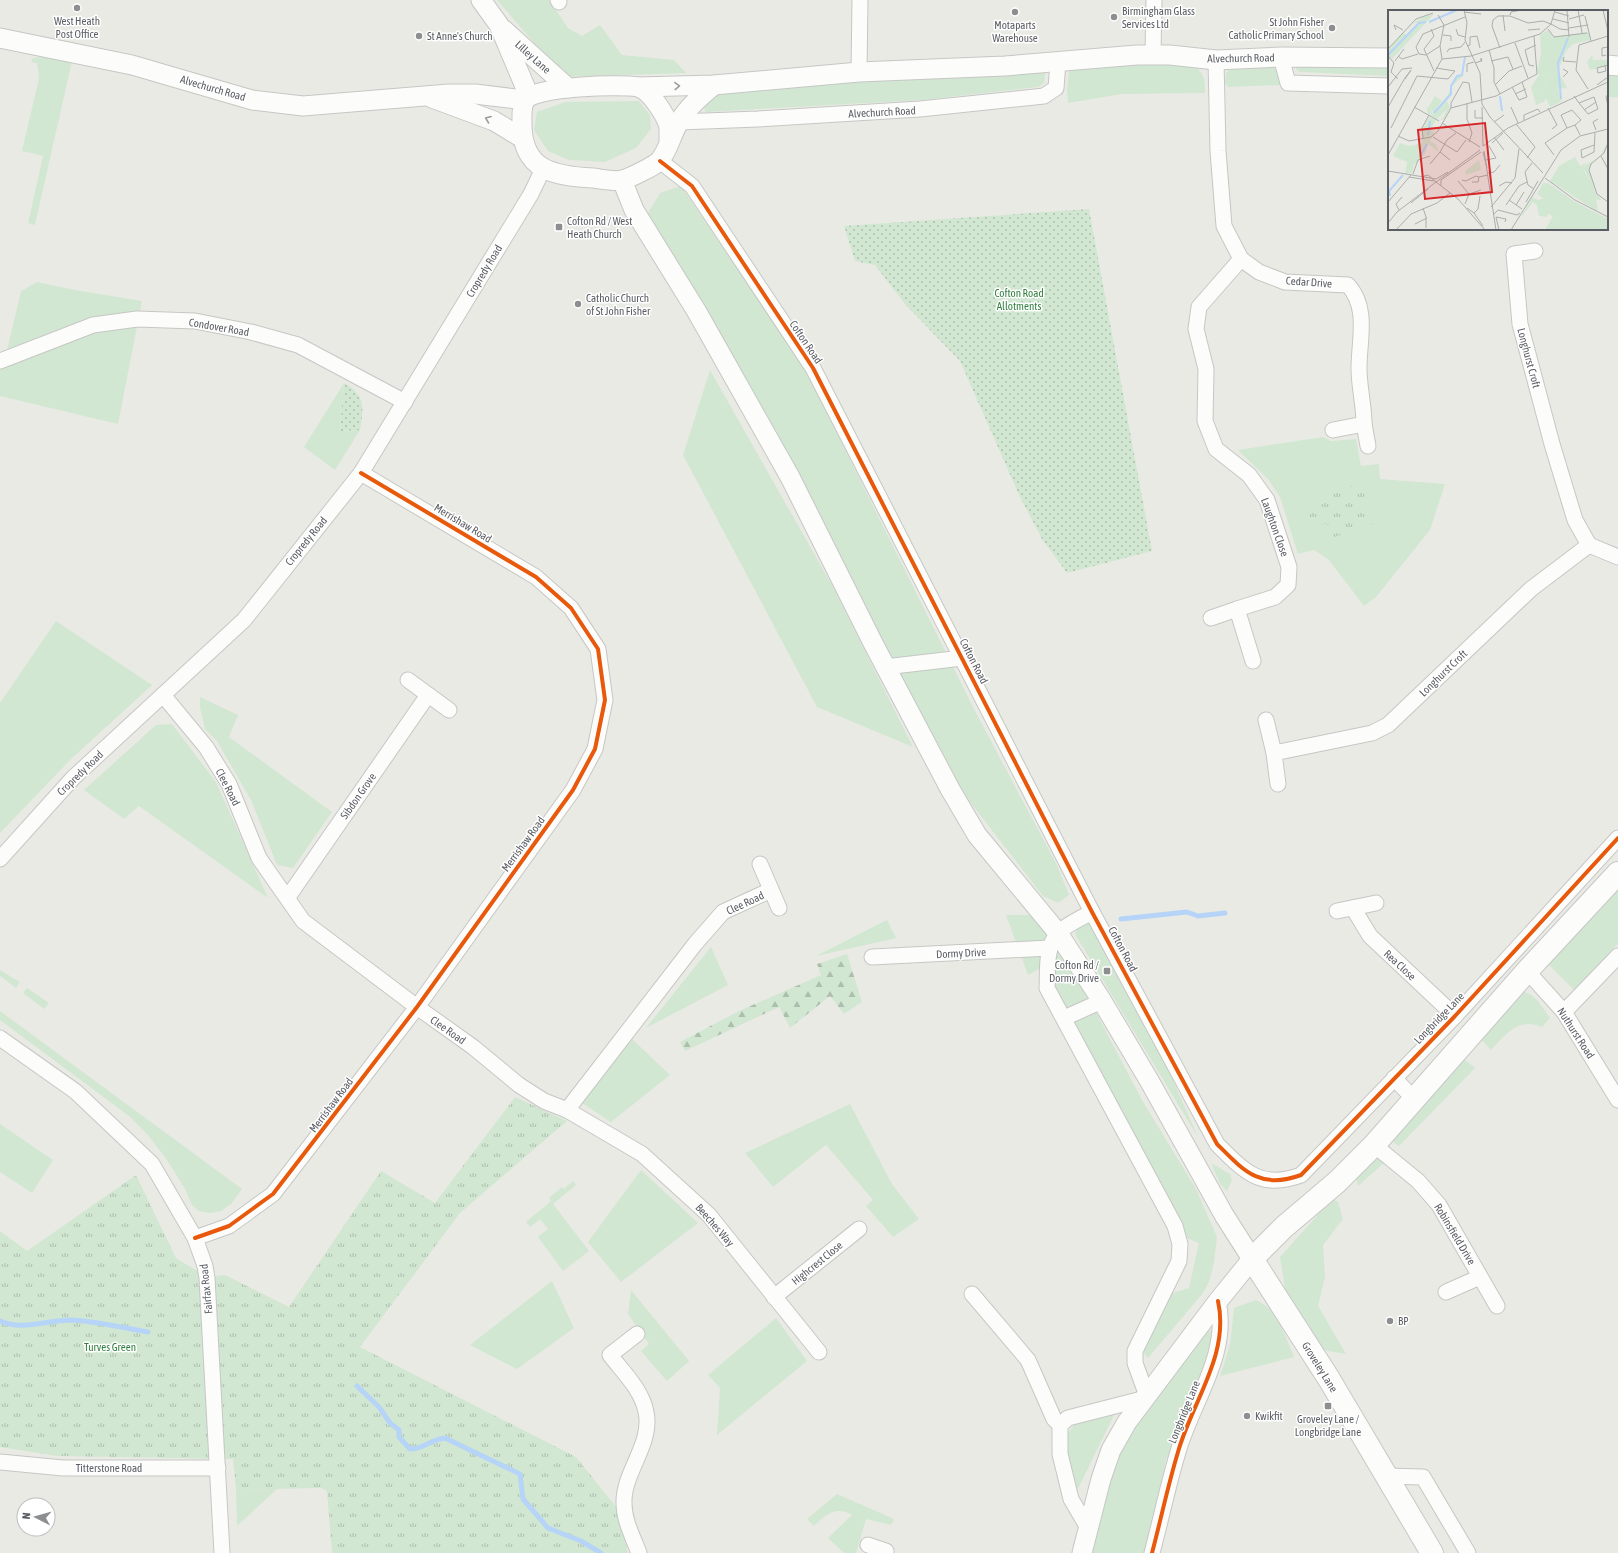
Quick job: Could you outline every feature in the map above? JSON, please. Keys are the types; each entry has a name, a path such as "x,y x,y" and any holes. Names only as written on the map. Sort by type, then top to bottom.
{"main road":[{"path":"1252,1259 1284,1227 1337,1182 1374,1145 1527,971 1618,873"},
{"name":"Groveley Lane","path":"1252,1259 1329,1379 1432,1553"}],"street":[{"name":"Lilley Lane","path":"481,0 499,25 568,88"},
{"path":"859,72 860,0"},
{"path":"1153,54 1154,0"},
{"name":"Lilley Lane","path":"499,25 520,74 527,98"},
{"name":"Alvechurch Road","path":"0,38 132,65 252,100 303,106 429,97 449,94 475,94 527,98"},
{"name":"Alvechurch Road","path":"639,87 714,85 859,72 1005,66 1153,54 1216,60 1281,57 1388,58"},
{"name":"Alvechurch Road","path":"1281,57 1288,83 1388,86"},
{"name":"Cedar Drive","path":"1216,60 1218,151 1224,226 1241,259 1259,272 1285,282 1348,285 1356,293 1361,312 1359,369 1364,424 1368,446"},
{"name":"Alvechurch Road","path":"679,122 920,110 1044,96 1056,88 1058,62"},
{"path":"1608,65 1618,66"},
{"name":"Alvechurch Road","path":"475,94 513,82 520,74"},
{"path":"669,142 668,127 662,111 653,99 639,87 600,86 545,91 527,98 522,114 522,138 530,157 543,169 574,177 622,180 660,161 679,122 699,98 714,85"},
{"name":"Alvechurch Road","path":"429,97 494,121 522,138"},
{"name":"Cofton Road","path":"660,161 692,186 813,368 1092,912 1217,1144 1243,1170 1257,1178"},
{"name":"Cropredy Road","path":"0,859 73,778 244,620 361,473 531,194 543,169"},
{"path":"622,180 634,210 697,312 790,477 885,667 950,789 977,835 1053,940 1102,1001 1154,1089 1224,1215 1252,1259 1218,1301 1127,1422 1111,1450 1101,1479 1082,1553"},
{"name":"Longhurst Croft","path":"1274,753 1372,733 1388,725 1531,589 1589,545 1575,520 1570,505 1520,324 1514,254 1535,251"},
{"name":"Laughton Close","path":"1211,618 1275,597 1288,585 1289,567 1267,500 1249,475 1216,449 1205,421 1206,369 1196,329 1199,307 1241,259"},
{"name":"Condover Road","path":"0,361 93,325 137,320 195,320 251,332 298,345 405,402"},
{"path":"1333,430 1364,424"},
{"name":"Merrishaw Road","path":"194,1238 229,1226 274,1194 417,1008 573,790 595,749 605,700 598,649 571,608 536,577 361,473"},
{"path":"1589,545 1618,557"},
{"path":"1237,609 1253,661"},
{"name":"Cofton Road","path":"885,667 962,658"},
{"path":"408,680 449,710"},
{"name":"Clee Road","path":"163,695 206,747 229,784 259,858 288,897 303,921 417,1008 473,1047 519,1085 544,1101 567,1110 695,944 723,912 771,890"},
{"name":"Sibdon Grove","path":"288,897 428,695"},
{"path":"1266,720 1274,753 1278,784"},
{"name":"Longbridge Lane","path":"1257,1178 1284,1180 1301,1175 1455,1016 1618,838"},
{"name":"Clee Road","path":"760,864 779,908"},
{"path":"1337,911 1376,903"},
{"name":"Rea Close","path":"1353,908 1370,936 1455,1016"},
{"path":"1092,912 1053,940 1047,988 1175,1226 1180,1244 1179,1261 1136,1352 1135,1363 1146,1397"},
{"name":"Dormy Drive","path":"872,957 1053,940"},
{"path":"1564,1012 1618,956"},
{"name":"Nuthurst Road","path":"1527,971 1564,1012 1618,1100"},
{"path":"1064,1018 1102,1001"},
{"name":"Fairfax Road","path":"0,1038 75,1092 152,1164 194,1238 206,1272 222,1553"},
{"path":"1394,1078 1414,1099"},
{"name":"Beeches Way","path":"567,1110 642,1154 709,1215 819,1352"},
{"name":"Robinsfield Drive","path":"1374,1145 1418,1182 1439,1205 1497,1306"},
{"name":"Highcrest Close","path":"774,1297 860,1229"},
{"name":"Robinsfield Drive","path":"1446,1292 1480,1277"},
{"path":"972,1294 1028,1360 1054,1419 1060,1425 1060,1454 1071,1499 1088,1528"},
{"name":"Longbridge Lane","path":"1152,1553 1178,1451 1218,1349 1221,1330 1218,1301"},
{"path":"637,1334 610,1355 641,1395 647,1412 642,1447 626,1484 624,1503 628,1525 639,1553"},
{"path":"1060,1425 1068,1418 1146,1397"},
{"name":"Titterstone Road","path":"0,1462 63,1468 218,1468"},
{"path":"1386,1476 1422,1477 1468,1553"},
{"path":"868,1545 886,1551 885,1553"}],"green space":[{"path":"497,0 549,0 568,28 582,36 600,25 622,55 674,60 686,73 568,77 535,44"},
{"path":"42,57 72,61 35,225 28,223 43,156 22,151 39,78 37,63 31,62 33,58"},
{"path":"1191,63 1203,76 1205,93 1122,94 1068,103 1067,90 1070,65"},
{"path":"1275,63 1280,85 1228,87 1225,83 1226,73 1232,68"},
{"path":"1388,65 1388,76 1299,72 1296,69 1296,66"},
{"path":"1046,68 1044,83 1038,87 921,100 706,112 703,106 706,101 730,87"},
{"path":"1608,71 1618,71 1618,97 1608,97"},
{"path":"639,101 650,115 651,129 636,148 605,162 569,160 548,151 534,130 537,112 565,102"},
{"path":"681,186 805,369 975,711 1057,865 1069,895 1058,903 1043,896 966,797 723,340 648,213 660,193"},
{"name":"Cofton Road Allotments","path":"1089,209 1152,551 1067,573 1042,539 1020,497 960,361 905,304 875,265 855,261 844,226"},
{"path":"37,282 142,301 118,424 0,396 0,361 5,359 21,291"},
{"path":"710,370 833,587 913,747 817,707 683,455"},
{"path":"344,383 340,431 360,430 335,470 304,447"},
{"path":"344,383 356,392 361,402 362,415 360,430 340,431"},
{"path":"1323,437 1331,441 1356,439 1361,466 1379,464 1380,479 1445,484 1430,530 1376,597 1364,606 1328,559 1314,550 1298,554 1280,497 1268,479 1238,450"},
{"path":"1361,483 1374,523 1332,538 1327,523 1313,527 1306,502"},
{"path":"56,621 152,685 70,760 0,833 0,703"},
{"path":"200,697 238,715 229,737 332,812 293,868 277,865 251,800 217,741 205,729 200,708"},
{"path":"172,724 216,782 268,898 139,806 124,819 84,790 156,725"},
{"path":"1618,881 1618,944 1574,990 1547,963"},
{"path":"1006,915 1033,915 1089,999 1142,1100 1196,1189 1217,1237 1214,1263 1209,1282 1203,1293 1148,1358 1141,1350 1170,1294 1189,1288 1199,1243 1187,1238 1041,968 1028,975"},
{"path":"887,920 896,938 816,956"},
{"path":"1085,922 1091,923 1167,1067 1199,1139 1075,934 1078,926"},
{"path":"711,947 728,985 646,1028"},
{"path":"847,954 862,1002 844,1014 830,996 790,1028 779,1007 685,1051 680,1042 739,1011 821,975 817,964"},
{"path":"0,970 20,982 16,988 0,976"},
{"path":"27,988 49,1003 44,1009 23,993"},
{"path":"1520,991 1534,997 1550,1018 1542,1027 1534,1024 1526,1024 1513,1029 1507,1033 1491,1050 1477,1035"},
{"path":"0,1011 242,1189 231,1204 221,1211 210,1213 199,1211 192,1205 185,1189 167,1160 148,1135 129,1116 0,1020"},
{"path":"631,1038 670,1075 611,1122 582,1103"},
{"path":"1460,1056 1475,1068 1399,1146 1394,1143 1393,1135"},
{"name":"Turves Green","path":"515,1097 567,1121 460,1213 360,1347 576,1457 617,1508 628,1553 332,1553 327,1491 321,1488 236,1490 233,1459 57,1456 0,1447 0,1231 27,1251 136,1175 176,1258 207,1277 225,1275 289,1307 381,1171 435,1203"},
{"path":"850,1104 892,1184 919,1219 893,1237 866,1206 873,1200 826,1145 773,1187 745,1153"},
{"path":"0,1124 53,1160 32,1193 0,1172"},
{"path":"1370,1157 1379,1158 1384,1163 1358,1186 1358,1173"},
{"path":"1211,1163 1230,1174 1232,1180 1227,1191 1220,1184"},
{"path":"641,1170 698,1223 621,1282 588,1242"},
{"path":"573,1181 576,1185 553,1204 589,1251 563,1271 538,1237 548,1229 540,1219 530,1227 526,1222 551,1201 549,1198 562,1187 564,1189"},
{"path":"1332,1199 1338,1202 1343,1219 1323,1245 1325,1277 1318,1306 1346,1354 1323,1350 1285,1289 1280,1257"},
{"path":"552,1281 574,1328 517,1369 470,1345"},
{"path":"631,1290 689,1361 667,1381 641,1351 649,1344 628,1314"},
{"path":"1256,1300 1271,1310 1276,1317 1294,1357 1220,1376 1230,1345 1234,1308"},
{"path":"776,1318 807,1361 717,1435 720,1388 708,1375"},
{"path":"1211,1330 1214,1335 1199,1379 1166,1460 1161,1488 1145,1553 1089,1553 1113,1466 1127,1439 1168,1376 1203,1335"},
{"path":"1115,1413 1074,1497 1064,1439 1076,1422"},
{"path":"277,1489 237,1526 236,1490"},
{"path":"837,1494 894,1519 891,1525 866,1519 856,1553 844,1553 828,1538 852,1515 846,1512 836,1511 826,1515 814,1526 807,1519"}],"waterway":[{"path":"1121,919 1187,912 1198,916 1225,913"},
{"path":"0,1321 9,1324 26,1325 71,1320 100,1323 148,1332"},
{"path":"357,1386 379,1407 390,1423 399,1430 399,1437 410,1449 419,1448 445,1438 520,1474 523,1499 548,1528 581,1541 601,1553"}],"cycle path":[{"path":"660,161 692,186 813,368 1092,912 1217,1144 1245,1170 1264,1179 1274,1180 1287,1179 1301,1175 1455,1016 1618,838"},
{"path":"195,1238 229,1226 273,1194 417,1007 573,790 595,749 605,700 598,649 571,608 536,577 361,473"},
{"path":"1152,1553 1178,1452 1184,1433 1208,1378 1219,1340 1220,1321 1218,1301"}],"place":[{"name":"West Heath Post Office","path":"77,8"},
{"name":"Motaparts Warehouse","path":"1015,12"},
{"name":"Birmingham Glass Services Ltd","path":"1114,17"},
{"name":"St John Fisher Catholic Primary School","path":"1332,28"},
{"name":"St Anne's Church","path":"419,36"},
{"name":"Cofton Rd / West Heath Church","path":"559,227"},
{"name":"Catholic Church of St John Fisher","path":"578,304"},
{"name":"Cofton Rd / Dormy Drive","path":"1107,971"},
{"name":"BP","path":"1390,1321"},
{"name":"Groveley Lane / Longbridge Lane","path":"1328,1406"},
{"name":"Kwikfit","path":"1247,1416"}]}
